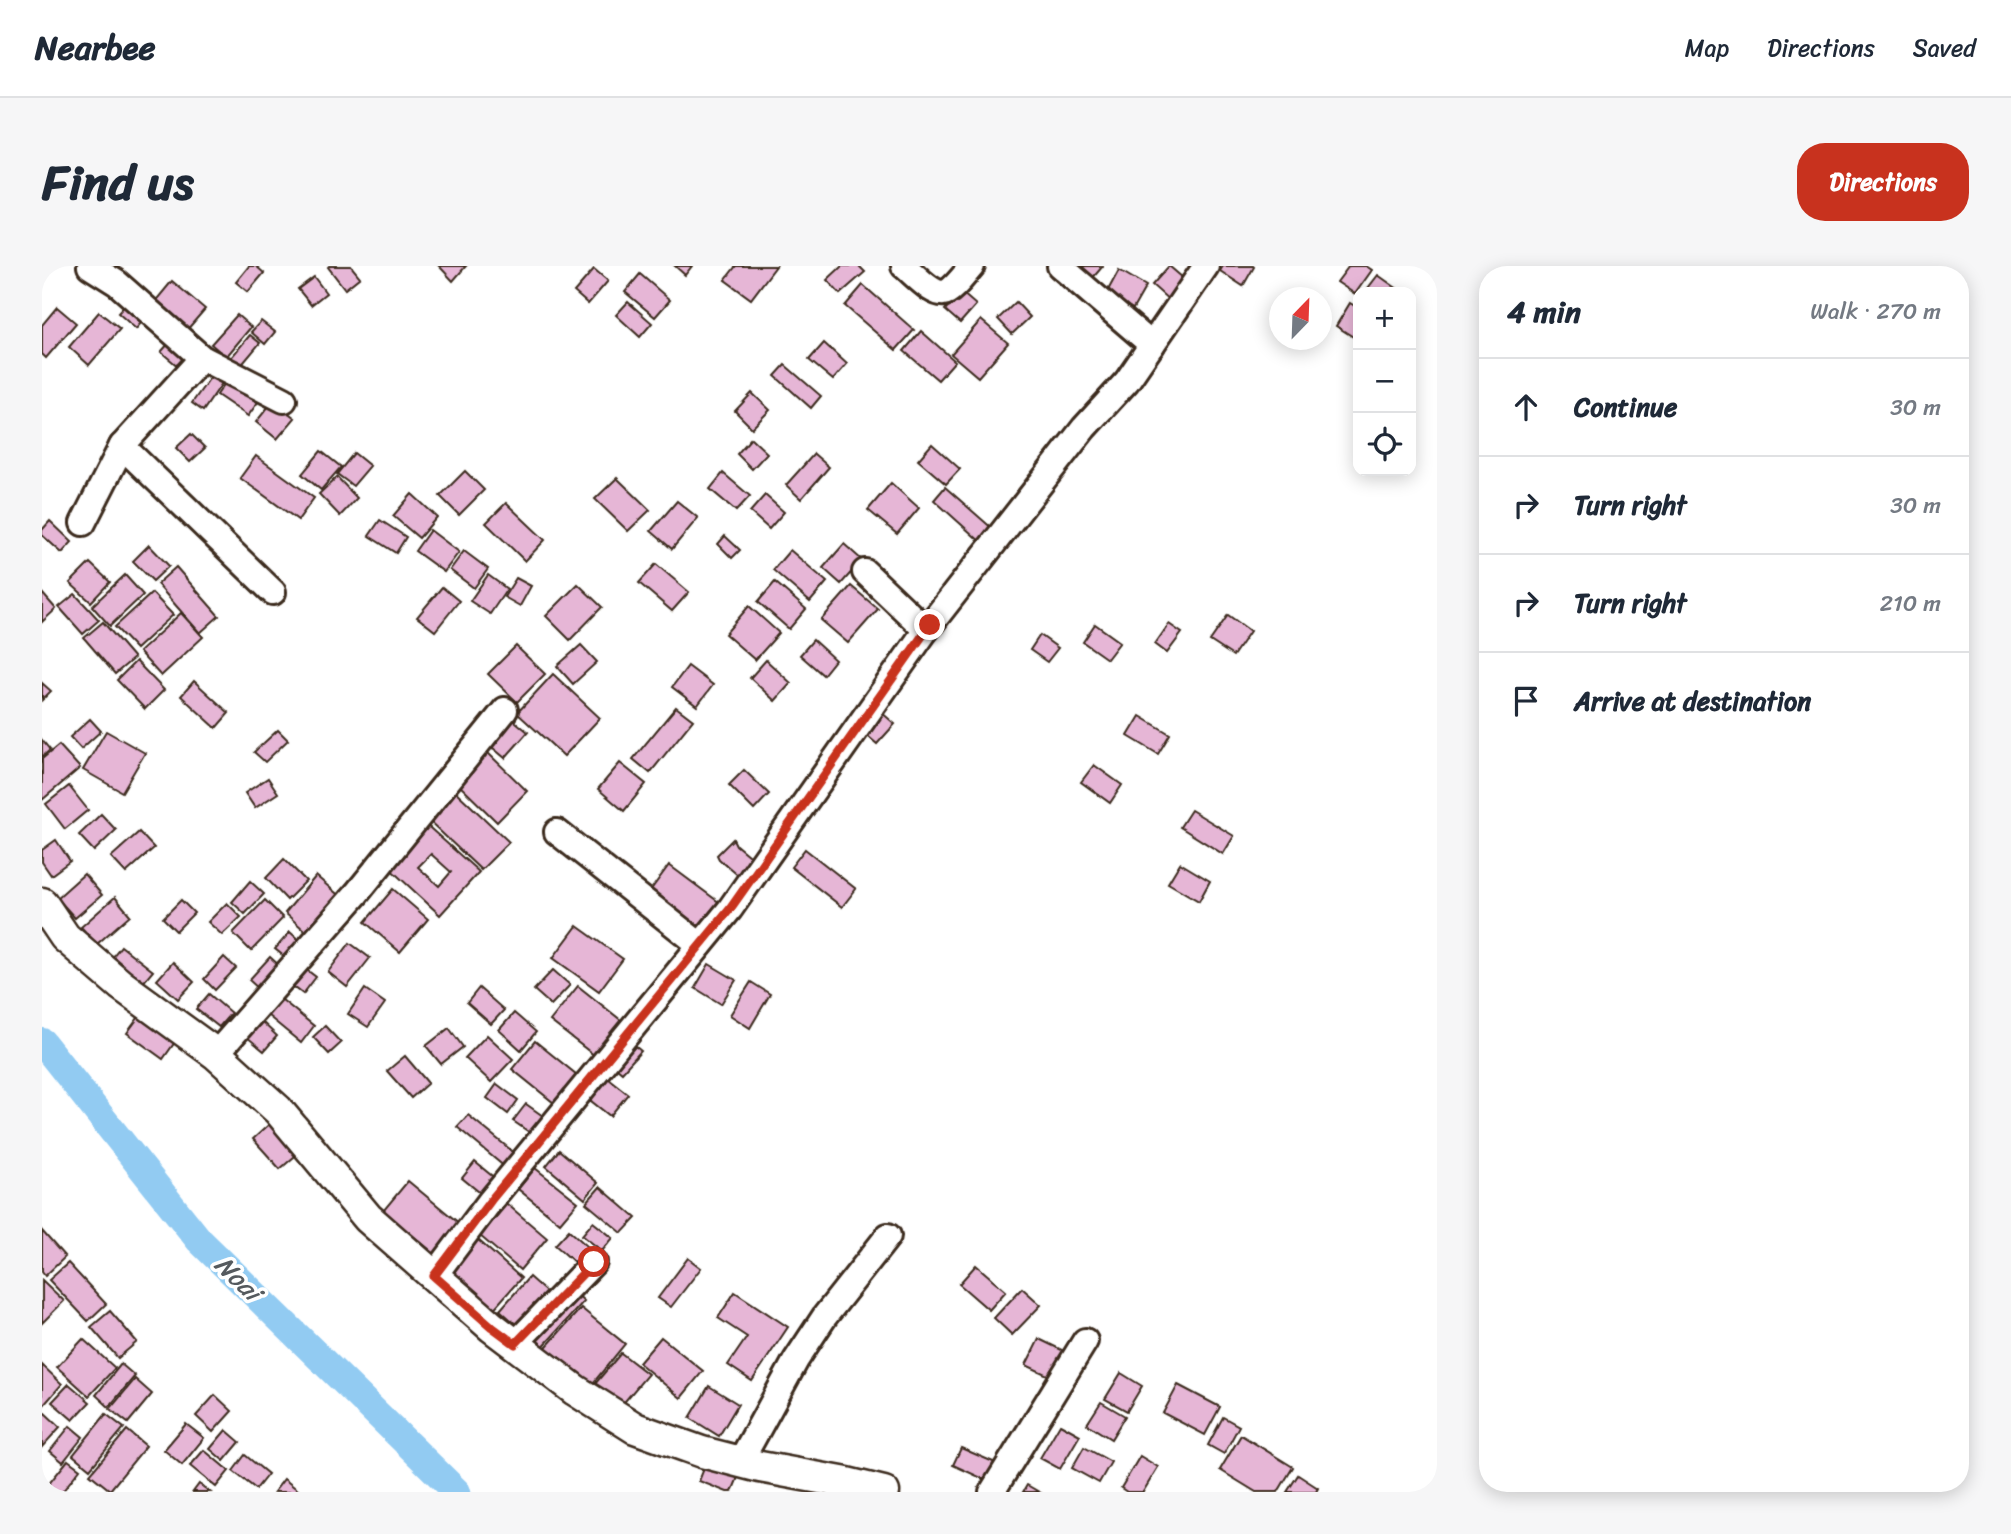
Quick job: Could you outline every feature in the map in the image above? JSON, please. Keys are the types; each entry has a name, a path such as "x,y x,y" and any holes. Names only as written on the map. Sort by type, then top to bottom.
{"street":[{"path":"90,266 117,284 202,358 284,400"},
{"path":"904,266 934,292 941,294 947,292 972,266"},
{"path":"1060,266 1152,345"},
{"path":"434,1276 491,1200 730,909 926,630 1083,428 1126,381 1206,266"},
{"path":"83,523 122,446 202,358"},
{"path":"122,446 273,592"},
{"path":"865,572 926,630"},
{"path":"216,1054 357,893 505,710"},
{"path":"557,832 700,945"},
{"path":"42,903 65,937 121,985 216,1054 278,1110 368,1218 492,1327 575,1390 635,1428 702,1452 884,1492"},
{"path":"740,1462 796,1360 825,1316 888,1236"},
{"path":"515,1344 594,1262"},
{"path":"992,1492 1085,1341"}],"building":[{"path":"249,266 256,266 264,273 248,292 236,282"},
{"path":"329,266 351,266 360,277 345,289"},
{"path":"439,266 466,266 453,281"},
{"path":"675,266 692,266 685,275"},
{"path":"736,266 776,266 751,299 725,280"},
{"path":"842,266 859,266 865,272 840,294 827,280"},
{"path":"1075,266 1103,266 1091,280"},
{"path":"1169,266 1183,278 1171,302 1152,285"},
{"path":"1223,266 1254,267 1243,286 1220,271"},
{"path":"1349,266 1366,266 1372,270 1360,287 1353,287 1353,293 1337,282"},
{"path":"594,269 608,281 588,304 574,292"},
{"path":"1119,270 1146,286 1133,309 1106,294"},
{"path":"640,274 670,300 655,317 625,292"},
{"path":"1378,275 1395,287 1369,287"},
{"path":"314,277 326,293 311,305 298,289"},
{"path":"172,281 205,309 186,331 153,304"},
{"path":"863,285 914,330 896,350 845,306"},
{"path":"961,292 976,305 960,323 945,310"},
{"path":"128,302 146,317 136,329 118,313"},
{"path":"628,302 652,323 640,337 616,315"},
{"path":"1016,302 1030,317 1012,334 998,319"},
{"path":"1350,303 1353,305 1353,337 1336,326"},
{"path":"57,307 76,323 46,358 42,354 42,325"},
{"path":"99,312 120,329 89,365 69,347"},
{"path":"237,315 251,327 226,357 211,344"},
{"path":"981,320 1008,343 978,377 951,354"},
{"path":"261,321 275,332 265,344 251,332"},
{"path":"921,331 955,361 938,380 904,351"},
{"path":"250,335 260,343 239,368 229,360"},
{"path":"170,342 187,357 179,367 161,352"},
{"path":"824,343 847,364 833,380 809,360"},
{"path":"785,365 821,396 811,408 775,376"},
{"path":"214,372 225,379 203,411 192,403"},
{"path":"227,380 258,402 248,416 217,395"},
{"path":"752,393 770,410 752,428 735,411"},
{"path":"273,401 295,418 277,439 256,422"},
{"path":"191,434 205,448 190,462 176,448"},
{"path":"751,438 767,453 752,469 737,454"},
{"path":"932,444 960,469 946,484 918,460"},
{"path":"321,451 341,467 321,490 302,474"},
{"path":"354,453 370,466 353,486 337,474"},
{"path":"814,454 829,467 801,499 786,485"},
{"path":"256,456 314,498 298,520 240,478"},
{"path":"465,471 484,490 459,515 440,496"},
{"path":"723,473 750,496 736,511 710,489"},
{"path":"337,477 357,498 340,516 319,494"},
{"path":"617,478 650,510 628,531 595,499"},
{"path":"891,483 919,508 897,534 868,510"},
{"path":"945,487 994,530 982,543 934,500"},
{"path":"412,494 437,517 419,538 393,516"},
{"path":"765,495 784,512 769,529 750,512"},
{"path":"677,501 698,518 672,549 651,531"},
{"path":"506,503 545,540 525,561 486,523"},
{"path":"380,520 406,537 396,553 369,536"},
{"path":"50,521 72,542 62,553 42,535 42,530"},
{"path":"430,530 459,552 444,572 415,551"},
{"path":"725,536 740,550 732,558 718,544"},
{"path":"844,544 862,560 841,584 823,568"},
{"path":"149,545 169,566 153,581 133,561"},
{"path":"790,550 827,582 810,602 773,570"},
{"path":"464,551 488,569 474,588 450,570"},
{"path":"90,563 110,582 91,602 70,583"},
{"path":"656,564 689,592 672,611 639,583"},
{"path":"176,567 219,616 200,633 157,584"},
{"path":"125,575 143,595 110,626 92,606"},
{"path":"488,575 507,589 490,614 470,601"},
{"path":"516,578 531,586 520,606 504,597"},
{"path":"775,582 806,609 789,629 758,602"},
{"path":"578,584 602,607 570,640 546,616"},
{"path":"851,586 878,609 848,643 821,620"},
{"path":"442,587 459,601 435,631 417,617"},
{"path":"42,593 56,609 42,622"},
{"path":"152,593 173,615 136,649 115,627"},
{"path":"75,594 99,620 83,634 59,607"},
{"path":"749,606 779,633 755,660 725,634"},
{"path":"181,613 203,637 161,676 139,652"},
{"path":"1228,615 1250,631 1233,656 1210,641"},
{"path":"103,622 134,658 115,674 84,638"},
{"path":"1095,624 1120,642 1107,659 1083,642"},
{"path":"1169,624 1182,633 1167,653 1155,644"},
{"path":"1040,635 1058,648 1047,662 1030,650"},
{"path":"813,640 835,660 823,675 800,655"},
{"path":"581,645 597,662 573,684 557,666"},
{"path":"516,646 545,674 517,702 488,674"},
{"path":"766,660 791,683 775,701 750,678"},
{"path":"136,661 164,690 145,709 117,680"},
{"path":"688,666 713,685 697,706 672,687"},
{"path":"553,674 600,718 564,756 517,713"},
{"path":"194,681 229,713 216,728 181,696"},
{"path":"42,683 51,691 42,700"},
{"path":"676,707 693,720 650,773 633,759"},
{"path":"881,712 895,724 877,744 863,732"},
{"path":"1140,716 1170,734 1158,754 1128,736"},
{"path":"510,717 528,732 505,758 487,743"},
{"path":"90,719 101,731 81,749 70,737"},
{"path":"278,730 288,740 265,762 254,752"},
{"path":"106,731 145,753 122,792 83,770"},
{"path":"42,740 50,750 42,757"},
{"path":"59,745 80,768 42,800 42,759"},
{"path":"486,751 527,791 497,822 456,782"},
{"path":"620,763 646,784 624,811 598,789"},
{"path":"1094,765 1122,785 1110,803 1081,782"},
{"path":"744,770 769,794 754,810 729,785"},
{"path":"268,778 278,793 255,808 245,793"},
{"path":"69,786 88,810 65,829 46,804"},
{"path":"452,788 509,842 481,870 424,816"},
{"path":"1191,810 1234,836 1223,854 1180,827"},
{"path":"101,814 116,830 94,851 79,835"},
{"path":"421,820 479,872 440,915 385,864","holes":["431,854 451,872 439,886 418,867"]},
{"path":"139,832 154,848 126,873 111,857"},
{"path":"733,839 736,845 754,860 739,876 717,855"},
{"path":"56,840 70,861 51,875 42,862 42,850"},
{"path":"805,849 856,889 842,907 791,867"},
{"path":"284,859 306,881 287,900 266,878"},
{"path":"1180,863 1210,881 1199,901 1168,883"},
{"path":"669,865 720,903 700,929 650,891"},
{"path":"84,874 102,895 75,918 57,898"},
{"path":"316,876 343,899 312,937 285,913"},
{"path":"250,881 264,894 245,914 232,902"},
{"path":"393,889 428,919 400,952 365,922"},
{"path":"115,897 130,915 97,944 81,927"},
{"path":"181,900 194,913 176,931 163,918"},
{"path":"265,900 283,918 251,951 233,933"},
{"path":"227,903 241,917 222,935 208,922"},
{"path":"577,926 623,959 599,991 553,958"},
{"path":"290,932 299,940 285,957 275,949"},
{"path":"350,943 370,958 347,987 328,972"},
{"path":"121,946 153,971 136,991 105,966"},
{"path":"224,957 236,968 215,990 204,979"},
{"path":"270,957 281,967 260,990 249,980"},
{"path":"173,962 194,982 178,999 157,980"},
{"path":"299,964 316,977 303,994 286,981"},
{"path":"709,964 736,980 721,1004 695,988"},
{"path":"553,970 570,985 551,1005 534,990"},
{"path":"751,982 770,994 750,1028 730,1015"},
{"path":"578,986 627,1025 599,1059 550,1021"},
{"path":"479,988 504,1010 491,1024 467,1003"},
{"path":"365,989 385,1003 368,1027 348,1014"},
{"path":"209,994 231,1013 219,1027 196,1009"},
{"path":"276,995 314,1026 301,1043 262,1011"},
{"path":"144,1010 180,1035 163,1059 127,1033"},
{"path":"514,1013 536,1032 521,1050 499,1030"},
{"path":"261,1021 277,1036 264,1051 247,1037"},
{"path":"325,1026 341,1043 329,1054 313,1037"},
{"path":"449,1028 463,1047 441,1064 426,1046"},
{"path":"487,1035 513,1059 491,1082 465,1058"},
{"path":"628,1040 641,1051 622,1072 610,1062"},
{"path":"535,1041 582,1079 559,1107 512,1069"},
{"path":"405,1056 428,1083 411,1098 387,1071"},
{"path":"604,1075 628,1094 610,1116 586,1097"},
{"path":"497,1084 518,1100 508,1114 487,1098"},
{"path":"526,1104 550,1121 538,1138 513,1121"},
{"path":"468,1115 517,1155 506,1168 457,1127"},
{"path":"274,1120 301,1151 280,1169 253,1139"},
{"path":"559,1150 598,1183 585,1199 546,1166"},
{"path":"475,1162 497,1180 484,1196 462,1178"},
{"path":"535,1168 578,1202 560,1223 518,1189"},
{"path":"408,1181 466,1229 441,1259 383,1211"},
{"path":"600,1187 636,1218 622,1233 586,1203"},
{"path":"507,1204 547,1238 520,1270 480,1236"},
{"path":"593,1222 613,1238 602,1251 582,1235"},
{"path":"569,1230 596,1254 583,1270 555,1245"},
{"path":"42,1231 65,1257 45,1276 42,1272"},
{"path":"477,1239 521,1278 491,1312 447,1273"},
{"path":"688,1258 701,1268 671,1307 658,1298"},
{"path":"68,1263 106,1304 88,1321 49,1280"},
{"path":"976,1265 1006,1291 989,1310 959,1284"},
{"path":"529,1277 547,1293 518,1326 500,1310"},
{"path":"42,1280 64,1301 42,1323"},
{"path":"1022,1288 1041,1305 1012,1335 994,1318"},
{"path":"571,1289 584,1301 540,1350 527,1339"},
{"path":"735,1292 788,1327 752,1381 728,1365 747,1337 718,1318"},
{"path":"581,1308 625,1344 585,1393 539,1355"},
{"path":"110,1311 137,1342 118,1358 91,1327"},
{"path":"661,1337 703,1371 681,1398 639,1363"},
{"path":"83,1339 115,1368 89,1396 57,1367"},
{"path":"1039,1339 1068,1353 1056,1379 1026,1365"},
{"path":"621,1353 648,1374 615,1413 589,1391"},
{"path":"121,1364 135,1376 109,1407 96,1395"},
{"path":"42,1365 62,1384 43,1406 42,1405"},
{"path":"1121,1373 1142,1386 1127,1411 1105,1399"},
{"path":"135,1379 152,1394 128,1423 110,1409"},
{"path":"69,1384 90,1402 73,1420 52,1402"},
{"path":"1178,1385 1220,1407 1205,1435 1163,1413"},
{"path":"709,1386 738,1404 719,1436 690,1418"},
{"path":"215,1395 232,1411 213,1432 196,1416"},
{"path":"1101,1402 1125,1416 1111,1439 1087,1424"},
{"path":"45,1413 60,1427 42,1447 42,1416"},
{"path":"106,1414 124,1428 90,1469 73,1455"},
{"path":"1223,1417 1239,1426 1224,1454 1208,1445"},
{"path":"186,1424 204,1438 182,1465 164,1450"},
{"path":"1060,1424 1080,1435 1060,1469 1040,1458"},
{"path":"70,1426 83,1437 63,1462 50,1451"},
{"path":"127,1430 146,1446 110,1490 90,1474"},
{"path":"226,1430 240,1442 224,1461 210,1449"},
{"path":"1241,1435 1293,1467 1278,1492 1256,1492 1220,1470"},
{"path":"1084,1447 1111,1462 1099,1483 1072,1468"},
{"path":"961,1448 998,1464 990,1482 953,1465"},
{"path":"204,1450 229,1471 216,1487 190,1466"},
{"path":"245,1455 268,1474 256,1489 233,1471"},
{"path":"709,1456 741,1470 732,1492 699,1481"},
{"path":"1140,1456 1158,1467 1143,1492 1127,1492 1121,1488"},
{"path":"68,1460 80,1469 62,1492 54,1492 47,1486"},
{"path":"1298,1475 1318,1488 1316,1492 1287,1492"},
{"path":"284,1479 298,1490 297,1492 274,1492"},
{"path":"199,1484 210,1492 193,1492"},
{"path":"1027,1485 1039,1492 1023,1492"}],"waterway":[{"name":"Noai","path":"42,1042 199,1240 457,1492"}],"route":[{"path":"594,1262 515,1344 434,1276 491,1200 730,909 930,625"}]}
